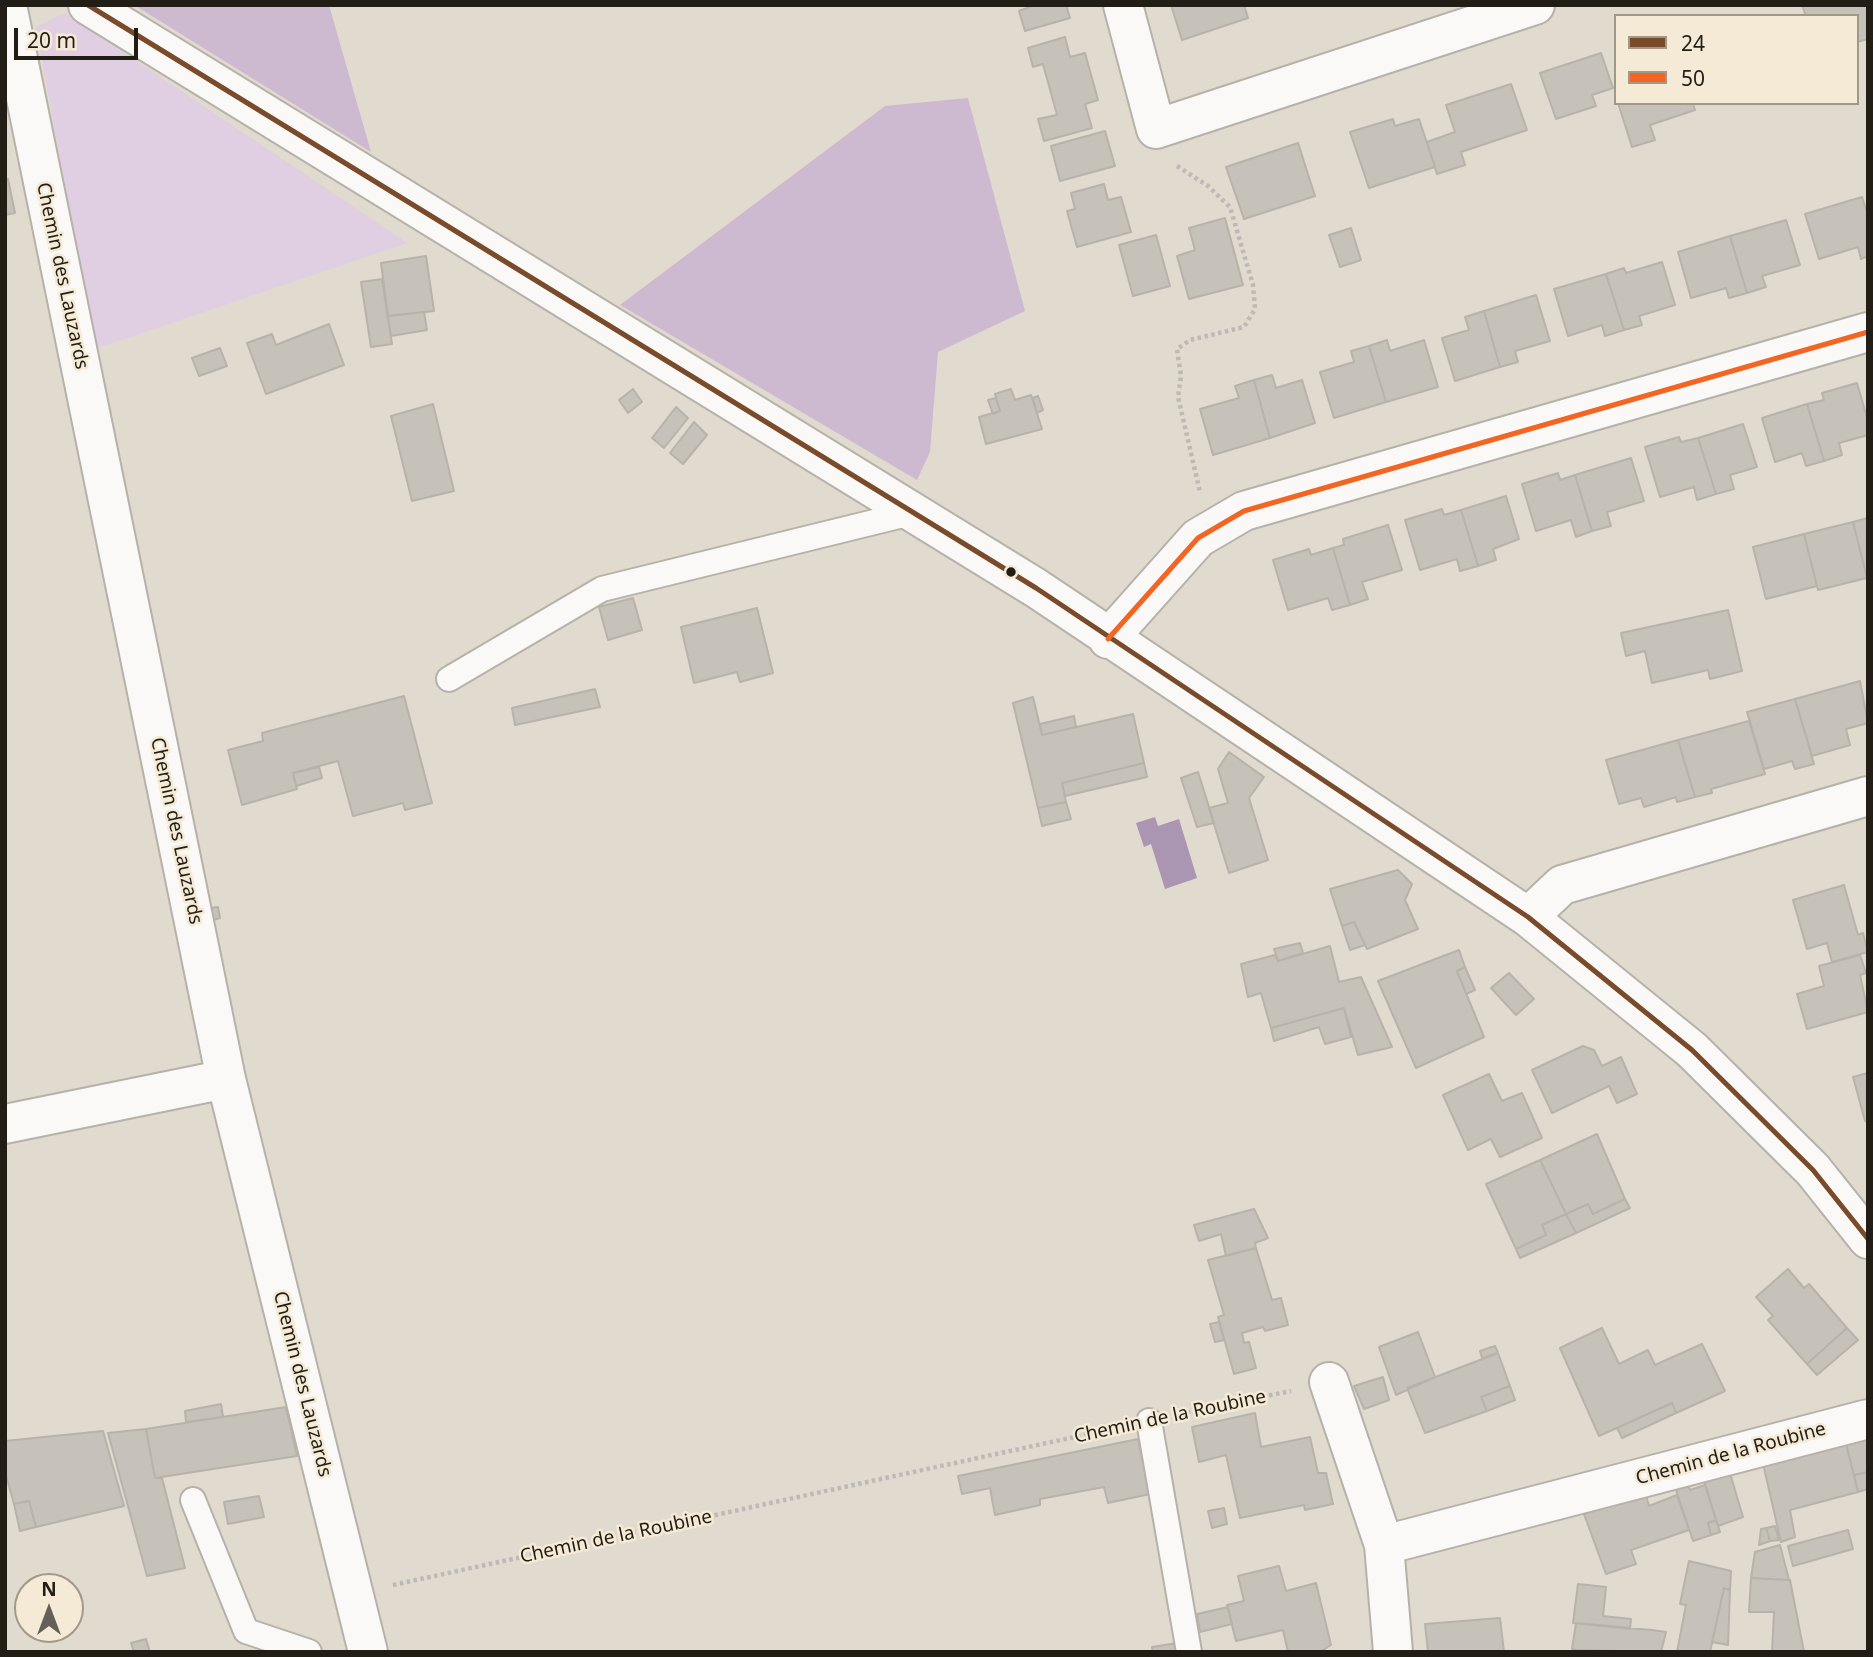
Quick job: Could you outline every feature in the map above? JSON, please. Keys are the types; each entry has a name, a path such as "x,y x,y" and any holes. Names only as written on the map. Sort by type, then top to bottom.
{"street":[{"name":"Chemin des Lauzards","path":"7,5 226,1079 368,1652"},
{"path":"88,5 1036,588 1108,639 1402,831 1528,917 1692,1050 1813,1170 1868,1239"},
{"path":"1123,5 1156,129 1535,5"},
{"path":"1108,639 1198,538 1244,511 1868,332"},
{"path":"1528,917 1562,885 1868,796"},
{"path":"5,1124 226,1079"},
{"path":"1329,1382 1384,1545 1393,1652"},
{"name":"Chemin de la Roubine","path":"1384,1545 1868,1419"}],"lane":[{"path":"449,679 602,589 911,513"},
{"path":"1149,1421 1189,1652"},
{"path":"193,1500 246,1631 309,1652"}],"path":[{"path":"1156,129 1170,161 1208,186 1230,207 1253,285 1255,309 1244,327 1190,340 1177,349 1181,376 1178,397 1200,488 1198,538"},
{"name":"Chemin de la Roubine","path":"354,1593 1329,1382"}],"shaded area":[{"path":"134,5 329,5 371,152"},
{"path":"65,13 407,243 95,349 36,27"},
{"path":"968,98 1025,311 938,352 930,452 917,480 620,305 885,106"},
{"path":"1155,817 1158,826 1179,819 1197,878 1165,889 1151,844 1144,847 1136,823"}],"building":[{"path":"1035,5 1066,5 1070,18 1025,31 1019,11"},
{"path":"1171,5 1244,5 1248,18 1182,40"},
{"path":"1802,5 1868,5 1868,39 1859,41 1859,14 1805,14"},
{"path":"1065,37 1070,57 1085,53 1098,100 1085,104 1092,128 1044,141 1038,119 1057,115 1043,64 1033,67 1028,48"},
{"path":"1601,53 1613,88 1592,95 1596,106 1556,119 1540,73"},
{"path":"1511,84 1527,130 1461,152 1465,165 1437,174 1427,142 1455,132 1446,105"},
{"path":"1619,105 1694,105 1695,110 1650,125 1655,140 1632,147"},
{"path":"1393,119 1395,126 1419,119 1435,167 1369,188 1350,132"},
{"path":"1105,131 1115,166 1060,181 1051,146"},
{"path":"1298,143 1315,196 1244,219 1226,167"},
{"path":"8,179 15,213 5,215 5,180"},
{"path":"1104,184 1108,200 1121,197 1131,232 1077,247 1067,211 1075,209 1071,193"},
{"path":"1862,197 1868,216 1868,256 1861,259 1858,247 1819,259 1805,214"},
{"path":"1225,218 1243,285 1189,299 1177,256 1195,250 1189,228"},
{"path":"1786,220 1800,265 1762,276 1766,287 1747,293 1730,236"},
{"path":"1351,228 1361,260 1340,267 1329,235"},
{"path":"1156,235 1170,286 1133,296 1119,245"},
{"path":"1730,236 1747,293 1729,298 1726,288 1691,298 1678,252"},
{"path":"426,256 434,311 388,316 381,263"},
{"path":"1662,262 1675,305 1639,316 1642,325 1624,330 1606,274 1624,268 1626,273"},
{"path":"1606,274 1624,330 1605,336 1602,325 1568,336 1554,289"},
{"path":"382,279 392,344 371,347 361,282"},
{"path":"1536,295 1550,341 1515,351 1518,362 1500,367 1484,311"},
{"path":"1484,311 1500,367 1455,381 1442,338 1469,330 1465,317"},
{"path":"424,312 427,330 391,336 388,316"},
{"path":"329,324 344,365 266,394 247,343 272,334 276,345"},
{"path":"1387,340 1390,351 1424,340 1438,387 1386,402 1369,346"},
{"path":"1369,346 1386,402 1334,418 1320,372 1354,362 1351,351"},
{"path":"220,348 227,366 199,376 192,358"},
{"path":"1272,375 1276,388 1302,380 1315,423 1270,438 1254,380"},
{"path":"1254,380 1270,438 1213,455 1200,409 1239,398 1235,386"},
{"path":"1857,383 1868,421 1868,435 1839,443 1842,455 1824,461 1807,404 1824,400 1822,393"},
{"path":"633,389 642,402 628,413 619,400"},
{"path":"1011,389 1015,400 1031,395 1042,429 986,444 979,417 1000,411 995,394"},
{"path":"1038,396 1043,410 1037,413 1033,398"},
{"path":"996,398 1000,411 993,414 988,400"},
{"path":"433,404 454,491 412,501 391,416"},
{"path":"1807,404 1824,461 1806,466 1802,453 1775,462 1762,418"},
{"path":"676,407 688,418 664,448 652,438"},
{"path":"694,422 707,435 683,464 670,453"},
{"path":"1743,424 1757,467 1730,475 1734,489 1716,494 1698,438"},
{"path":"1679,437 1681,442 1698,438 1716,494 1697,500 1694,487 1660,497 1645,447"},
{"path":"1631,458 1644,501 1607,512 1611,526 1592,531 1575,475"},
{"path":"1558,473 1560,480 1575,475 1592,531 1576,537 1571,520 1536,531 1522,484"},
{"path":"1506,496 1519,539 1493,549 1496,560 1478,566 1461,510"},
{"path":"1442,509 1444,515 1461,510 1478,566 1460,571 1457,559 1420,570 1405,520"},
{"path":"1868,518 1868,578 1867,578 1853,522"},
{"path":"1853,522 1867,578 1818,590 1804,534"},
{"path":"1388,525 1402,570 1362,582 1368,599 1350,605 1333,548 1344,545 1343,539"},
{"path":"1804,534 1817,586 1766,599 1753,547"},
{"path":"1333,548 1350,605 1332,610 1328,598 1288,610 1273,560 1309,549 1311,555"},
{"path":"633,598 642,630 608,640 599,607"},
{"path":"757,608 773,673 740,682 737,672 694,683 681,627"},
{"path":"1728,610 1742,671 1710,679 1708,670 1652,683 1645,651 1626,656 1621,633"},
{"path":"1860,681 1868,723 1846,729 1850,745 1812,756 1795,699"},
{"path":"595,689 600,707 515,725 512,708"},
{"path":"404,696 432,803 405,810 403,803 353,816 338,761 293,773 297,789 242,805 228,750 263,741 262,733"},
{"path":"1033,697 1042,735 1133,714 1144,763 1062,783 1066,802 1038,808 1013,703"},
{"path":"1795,699 1814,764 1795,769 1792,761 1764,769 1747,712"},
{"path":"1074,716 1076,727 1042,735 1040,724"},
{"path":"1749,721 1765,774 1711,789 1712,793 1695,797 1678,740"},
{"path":"1678,740 1695,797 1677,802 1676,797 1644,807 1641,798 1619,804 1606,760"},
{"path":"1229,752 1264,777 1249,798 1268,860 1229,873 1209,808 1228,803 1218,769"},
{"path":"1144,763 1147,777 1065,796 1062,783"},
{"path":"319,767 322,778 296,786 293,773"},
{"path":"1198,772 1214,823 1197,827 1181,778"},
{"path":"1066,802 1071,819 1042,826 1038,808"},
{"path":"1398,870 1412,884 1405,900 1418,929 1367,949 1354,922 1342,926 1330,889"},
{"path":"1844,885 1858,935 1863,933 1868,952 1832,962 1827,943 1807,949 1793,900"},
{"path":"218,907 220,918 207,922 203,909"},
{"path":"1354,922 1365,945 1350,950 1342,926"},
{"path":"1300,943 1303,953 1278,961 1274,949"},
{"path":"1330,946 1339,982 1361,977 1392,1047 1358,1055 1344,1008 1271,1028 1261,993 1248,997 1241,964 1275,955 1278,961"},
{"path":"1459,950 1465,967 1457,971 1484,1037 1416,1068 1378,981"},
{"path":"1860,955 1866,973 1860,975 1868,1012 1807,1029 1797,994 1824,986 1819,966"},
{"path":"1465,967 1475,990 1466,994 1457,971"},
{"path":"1509,973 1534,999 1516,1015 1491,988"},
{"path":"1344,1008 1351,1037 1325,1044 1319,1027 1274,1041 1271,1028"},
{"path":"1583,1046 1594,1050 1602,1066 1621,1057 1637,1094 1617,1103 1609,1086 1552,1113 1532,1070"},
{"path":"1868,1073 1868,1121 1865,1121 1853,1077"},
{"path":"1489,1074 1502,1101 1522,1093 1542,1138 1500,1157 1491,1139 1468,1150 1443,1095"},
{"path":"1597,1134 1625,1199 1593,1214 1588,1204 1566,1214 1540,1160"},
{"path":"1540,1160 1566,1214 1542,1225 1546,1235 1516,1249 1486,1184"},
{"path":"1625,1199 1630,1208 1576,1233 1566,1214 1588,1204 1593,1214"},
{"path":"1254,1209 1268,1238 1255,1243 1256,1248 1226,1256 1221,1234 1199,1241 1194,1225"},
{"path":"1566,1214 1576,1233 1520,1258 1516,1249 1546,1235 1542,1225"},
{"path":"1256,1248 1272,1300 1281,1298 1288,1325 1265,1331 1263,1327 1242,1333 1244,1343 1249,1342 1256,1368 1234,1374 1218,1317 1224,1315 1208,1260"},
{"path":"1788,1269 1804,1288 1809,1284 1847,1328 1807,1364 1768,1320 1773,1316 1756,1297"},
{"path":"1219,1322 1224,1340 1215,1342 1210,1324"},
{"path":"1602,1328 1619,1364 1648,1350 1655,1365 1702,1344 1725,1391 1676,1413 1672,1403 1599,1436 1560,1348"},
{"path":"1847,1328 1858,1340 1817,1375 1807,1364"},
{"path":"1418,1332 1435,1377 1396,1395 1379,1347"},
{"path":"1495,1346 1498,1353 1482,1358 1480,1351"},
{"path":"1498,1353 1510,1386 1481,1397 1487,1411 1425,1433 1407,1388"},
{"path":"1383,1377 1389,1400 1364,1409 1354,1386"},
{"path":"1510,1386 1515,1400 1487,1411 1481,1397"},
{"path":"1672,1403 1676,1413 1622,1438 1617,1428"},
{"path":"221,1404 223,1417 186,1422 185,1411"},
{"path":"286,1407 297,1456 155,1478 146,1429"},
{"path":"1255,1413 1261,1447 1310,1437 1318,1473 1326,1473 1333,1504 1305,1510 1304,1505 1240,1518 1226,1455 1199,1462 1192,1427"},
{"path":"146,1429 155,1478 162,1478 185,1568 147,1576 108,1433"},
{"path":"103,1431 124,1506 36,1527 29,1501 14,1504 5,1472 5,1441"},
{"path":"1868,1434 1868,1472 1854,1475 1845,1440"},
{"path":"1138,1439 1150,1494 1108,1503 1104,1487 1040,1499 1040,1505 995,1515 990,1488 962,1494 958,1476"},
{"path":"1845,1440 1858,1492 1790,1510 1795,1537 1781,1542 1762,1459"},
{"path":"1729,1470 1743,1517 1718,1526 1703,1477"},
{"path":"1868,1472 1868,1489 1858,1492 1854,1475"},
{"path":"1705,1485 1716,1520 1708,1523 1711,1535 1693,1541 1676,1490 1688,1486 1690,1490"},
{"path":"1646,1495 1649,1506 1677,1495 1689,1530 1631,1550 1636,1564 1606,1574 1584,1514"},
{"path":"259,1496 264,1517 228,1524 224,1502"},
{"path":"29,1501 36,1527 20,1531 14,1504"},
{"path":"1224,1508 1227,1524 1212,1528 1208,1511"},
{"path":"1716,1520 1720,1532 1711,1535 1708,1523"},
{"path":"1775,1526 1779,1540 1770,1541 1766,1528"},
{"path":"1766,1528 1770,1541 1759,1545 1761,1529"},
{"path":"1848,1530 1853,1549 1793,1566 1788,1546"},
{"path":"1780,1545 1789,1580 1751,1578 1755,1552"},
{"path":"1689,1561 1731,1571 1730,1590 1724,1588 1710,1652 1677,1652 1686,1605 1680,1604"},
{"path":"1279,1566 1286,1591 1316,1583 1331,1645 1320,1652 1288,1652 1283,1630 1236,1641 1227,1605 1244,1601 1238,1576"},
{"path":"1751,1578 1790,1580 1804,1652 1772,1652 1774,1612 1749,1612"},
{"path":"1578,1584 1606,1587 1603,1616 1631,1619 1630,1629 1573,1623"},
{"path":"1724,1588 1730,1590 1728,1645 1712,1642"},
{"path":"1228,1607 1232,1624 1200,1632 1197,1614"},
{"path":"1500,1618 1504,1652 1428,1652 1425,1624"},
{"path":"1576,1623 1666,1632 1661,1652 1576,1650 1572,1649"},
{"path":"146,1639 150,1652 134,1652 131,1643"},
{"path":"1177,1643 1179,1652 1153,1652 1152,1647"}],"transit line":[{"name":"24","path":"88,5 1036,588 1528,917 1692,1050 1813,1170 1868,1239"},
{"name":"50","path":"1108,639 1198,538 1244,511 1868,332"}]}
